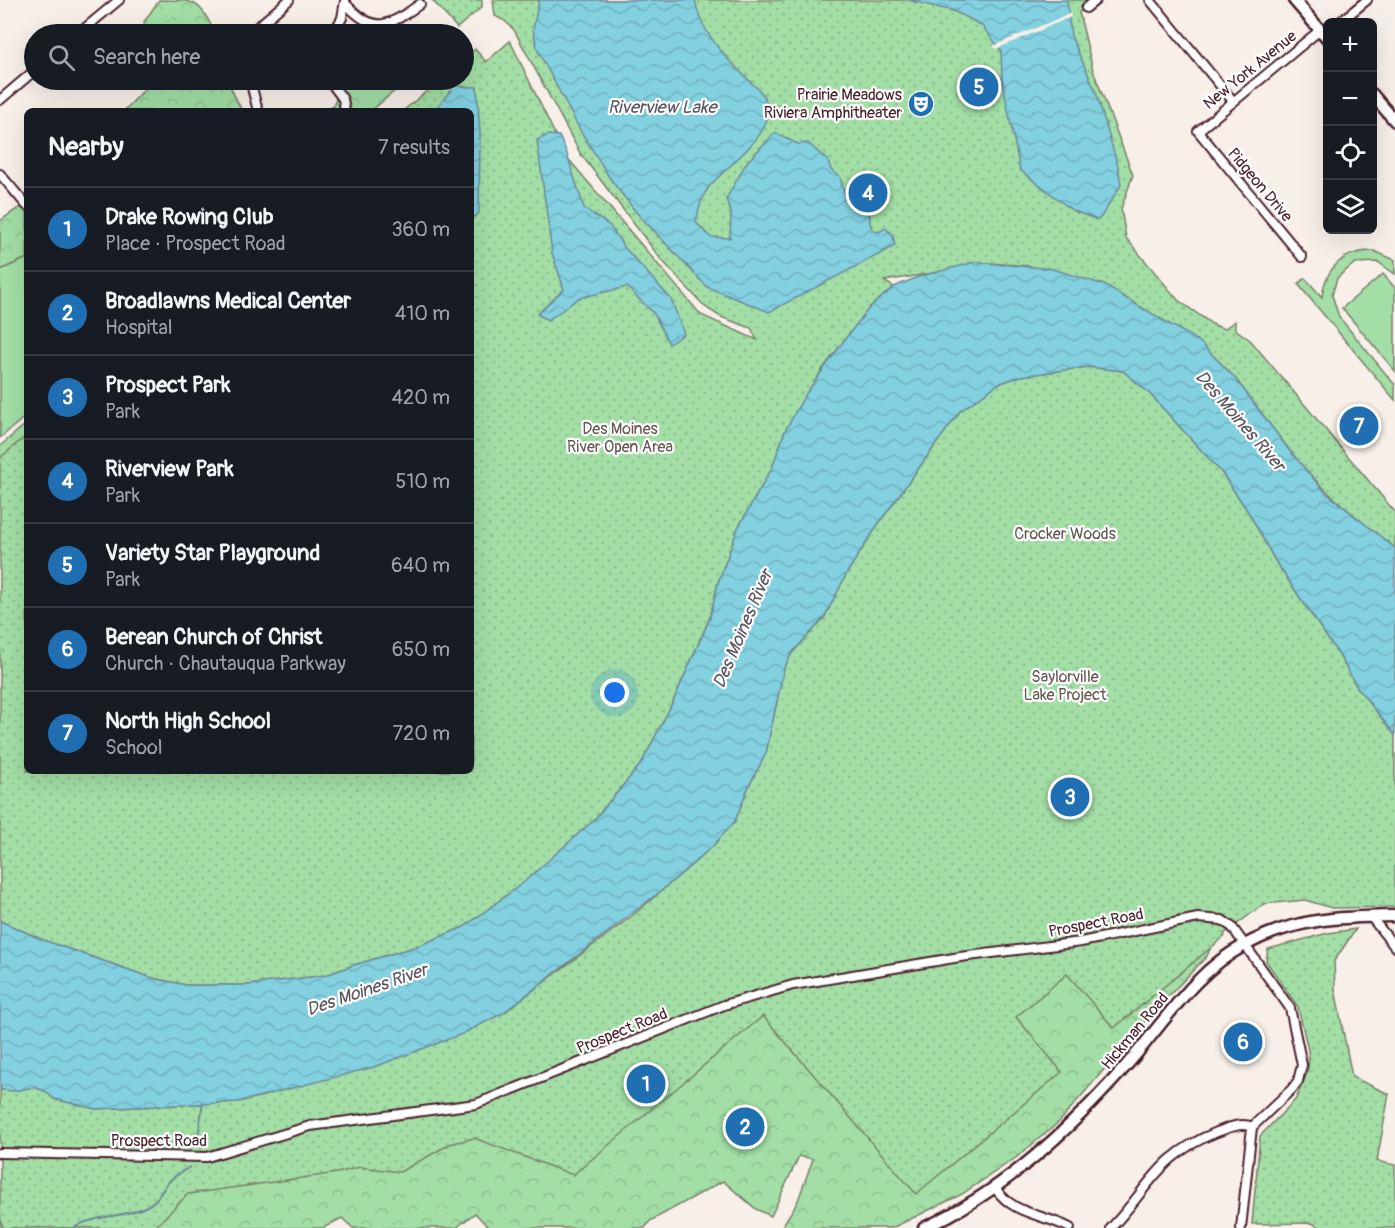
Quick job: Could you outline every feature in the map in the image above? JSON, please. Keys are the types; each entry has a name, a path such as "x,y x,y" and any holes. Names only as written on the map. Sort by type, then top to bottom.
{"main road":[{"path":"1294,0 1323,33"},
{"path":"1377,100 1395,121"},
{"name":"Hickman Road","path":"924,1228 995,1188 1074,1122 1126,1066 1197,981 1220,961 1245,945 1274,932 1311,921 1330,917 1395,916"}],"street":[{"path":"90,24 119,0"},
{"path":"261,24 289,0"},
{"path":"1086,8 1096,0"},
{"path":"1150,0 1233,101"},
{"path":"1345,18 1367,0"},
{"path":"337,24 345,1 362,19 376,24"},
{"path":"389,24 420,4"},
{"name":"New York Avenue","path":"1198,131 1233,101 1323,36"},
{"path":"0,100 24,80"},
{"path":"253,90 257,108"},
{"path":"336,90 343,99 344,108"},
{"name":"Pidgeon Drive","path":"1198,131 1302,257"},
{"path":"0,174 24,202"},
{"path":"1371,917 1395,947"},
{"name":"Prospect Road","path":"0,1153 207,1156 310,1126 476,1104 724,1005 828,978 1081,942 1198,918 1222,920 1232,927 1290,1008 1302,1065 1298,1081 1252,1127"},
{"path":"1111,1228 1152,1176 1176,1154 1222,1130 1244,1124 1252,1127 1241,1228"},
{"path":"995,1188 1016,1210 1054,1220 1070,1228"}],"green space":[{"path":"159,0 195,4 205,14 210,24 144,24"},
{"path":"432,0 482,0 482,7 462,24 453,24"},
{"name":"Des Moines River Open Area","path":"493,0 1089,0 1083,5 1086,8 1079,12 1093,70 1133,175 1121,209 1126,238 1178,300 1212,324 1224,329 1235,321 1235,329 1250,340 1395,512 1395,548 1345,508 1322,486 1285,445 1230,373 1197,342 1178,329 1030,266 976,262 946,271 884,281 894,287 870,307 822,370 785,431 772,468 738,528 718,583 710,617 672,704 641,764 594,820 525,882 464,927 418,946 326,975 248,985 186,985 152,978 43,940 0,921 0,458 24,438 24,774 474,774 474,108 407,108 428,90 474,90 475,49 486,62 510,41 565,155 701,315 757,340 751,328 721,317 705,307 660,258 580,153 514,30 505,21 495,16"},
{"path":"144,90 232,90 241,108 127,108"},
{"path":"338,90 396,90 374,108 330,108 334,106"},
{"path":"24,204 24,259 0,270 0,221"},
{"path":"1374,251 1395,260 1395,274 1378,262 1355,263 1337,278 1332,295 1339,317 1395,385 1395,400 1298,284 1305,278 1322,297 1327,277 1338,263 1354,254"},
{"path":"24,259 24,418 0,438 0,270"},
{"path":"1383,274 1395,288 1395,371 1342,308"},
{"name":"Saylorville Lake Project","path":"1088,367 1123,371 1148,392 1222,473 1247,510 1276,562 1339,655 1357,687 1395,735 1395,907 1332,908 1305,900 1264,904 1224,934 1225,936 1114,1028 1067,974 1016,1017 1062,1072 916,1194 763,1016 573,1175 474,1138 450,1144 400,1172 360,1167 337,1173 188,1194 154,1228 3,1228 0,1217 0,1087 2,1090 34,1087 45,1091 54,1099 96,1109 238,1102 263,1096 438,1043 503,1013 632,916 702,856 735,821 748,788 766,753 784,668 792,653 824,618 848,571 879,523 960,411 998,384 1021,376"},
{"path":"24,426 24,453 0,467 0,446"},
{"path":"1356,929 1334,961 1335,989 1352,1077 1389,1094 1377,1161 1395,1165 1395,1228 1321,1228 1312,1223 1252,1224 1260,1136 1296,1099 1308,1071 1309,1054 1298,1007 1266,961 1268,949 1328,933"},
{"path":"1210,949 1207,956 1154,1011 1060,1121 1017,1157 962,1194 892,1228 781,1228 797,1203 813,1159 799,1156 771,1216 756,1209 723,1181 650,1221 645,1228 489,1228 475,1213 456,1228 353,1228 342,1218 323,1228 0,1228 0,1213 766,1003"}],"water":[{"name":"Riverview Lake","path":"539,0 695,0 704,26 719,49 758,89 767,102 768,115 754,141 718,177 704,195 696,222 710,237 730,238 731,212 726,199 747,162 775,133 798,144 808,143 828,161 831,170 840,176 844,193 854,197 870,215 872,228 879,232 885,228 893,235 895,246 769,312 707,287 636,212 611,180 580,130 538,51 533,30"},
{"path":"908,0 1067,0 1071,36 1096,92 1118,166 1121,185 1101,217 1097,220 1072,210 1020,170 1002,80 1001,50 982,26 953,11"},
{"path":"474,87 477,87 480,133 479,213 474,217 474,108 436,108 451,90 474,90"},
{"path":"548,135 559,136 584,208 610,226 624,247 671,299 684,334 669,344 654,314 627,287 579,298 548,320 537,314 564,289 552,253 537,140"},
{"name":"Des Moines River","path":"975,262 1053,269 1104,285 1200,342 1235,378 1289,450 1325,492 1395,548 1395,735 1357,687 1339,655 1276,562 1247,510 1222,473 1148,392 1123,371 1088,367 1021,376 998,384 960,411 879,523 848,571 824,618 792,653 784,668 766,753 748,788 735,821 713,846 661,891 503,1013 462,1034 374,1067 238,1102 96,1109 54,1099 45,1091 34,1087 14,1091 2,1090 0,1087 0,921 43,940 152,978 186,985 248,985 326,975 418,946 464,927 524,882 594,820 641,764 672,704 710,618 718,583 738,528 772,468 785,431 805,395 845,339 870,307 894,287 918,277"}],"pier":[{"path":"1071,13 1071,17 996,49 993,46"}],"waterway":[{"path":"197,1144 203,1102"},
{"path":"74,1228 91,1220 136,1211 149,1205 172,1179 190,1167"}],"place":[{"name":"Variety Star Playground","path":"979,87"},
{"name":"Prairie Meadows Riviera Amphitheater","path":"921,104"},
{"name":"Riverview Park","path":"868,193"},
{"name":"North High School","path":"1359,426"},
{"name":"Prospect Park","path":"1070,797"},
{"name":"Berean Church of Christ","path":"1243,1042"},
{"name":"Drake Rowing Club","path":"646,1084"},
{"name":"Broadlawns Medical Center","path":"745,1127"}],"park label":[{"name":"Crocker Woods","path":"1065,534"}]}
